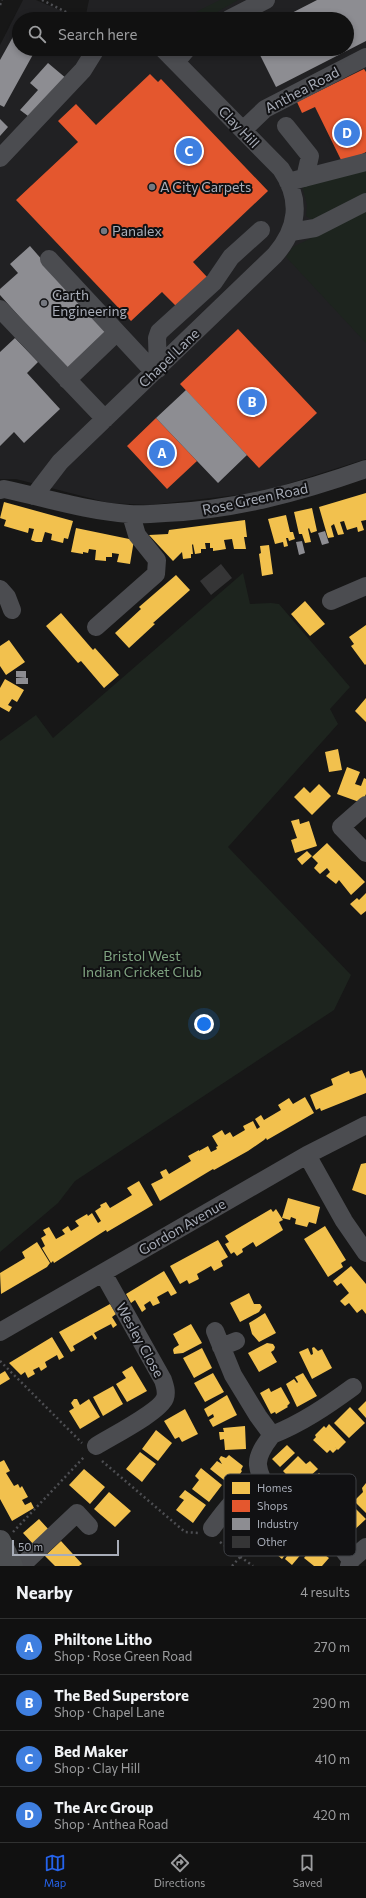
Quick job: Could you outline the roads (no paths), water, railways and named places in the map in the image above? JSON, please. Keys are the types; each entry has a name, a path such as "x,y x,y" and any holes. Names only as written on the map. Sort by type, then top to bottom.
{"main road":[{"path":"1,1542 12,1566"}],"street":[{"path":"242,12 266,0"},
{"path":"0,158 83,70 92,56"},
{"name":"Clay Hill","path":"182,56 243,130 281,169 288,182 292,196 293,224"},
{"name":"Anthea Road","path":"243,130 265,108 366,57"},
{"path":"286,126 310,156 305,178"},
{"path":"288,182 366,162"},
{"path":"293,224 315,228 366,202"},
{"name":"Chapel Lane","path":"34,496 57,466 104,419 275,255 293,224"},
{"path":"156,370 157,338 159,332 214,282 231,257 261,230"},
{"path":"48,259 116,333 156,370"},
{"path":"0,309 104,419"},
{"path":"67,380 116,333"},
{"name":"Rose Green Road","path":"0,490 4,489 95,510 131,514 192,512 252,503 314,487 366,469"},
{"path":"96,627 156,574 157,560 137,535 131,514"},
{"path":"332,600 366,586"},
{"path":"0,589 8,597 12,610"},
{"path":"366,805 342,827 366,853"},
{"name":"Gordon Avenue","path":"0,1332 307,1155 366,1125"},
{"path":"307,1155 344,1221 366,1253"},
{"name":"Wesley Close","path":"92,1450 151,1413 161,1405 166,1391 163,1380 103,1273"},
{"path":"224,1340 233,1375 258,1416 272,1435"},
{"path":"262,1474 258,1465 262,1450 272,1435 296,1426 333,1392 353,1387"},
{"path":"210,1533 224,1513"},
{"path":"21,1566 77,1514 89,1526"},
{"path":"350,1563 366,1547"}],"place":[{"name":"The Arc Group","path":"347,133"},
{"name":"Bed Maker","path":"189,151"},
{"name":"A City Carpets","path":"152,187"},
{"name":"Panalex","path":"104,231"},
{"name":"Garth Engineering","path":"44,303"},
{"name":"The Bed Superstore","path":"252,402"},
{"name":"Philtone Litho","path":"162,453"}],"park label":[{"name":"Bristol West Indian Cricket Club","path":"142,964"}]}
